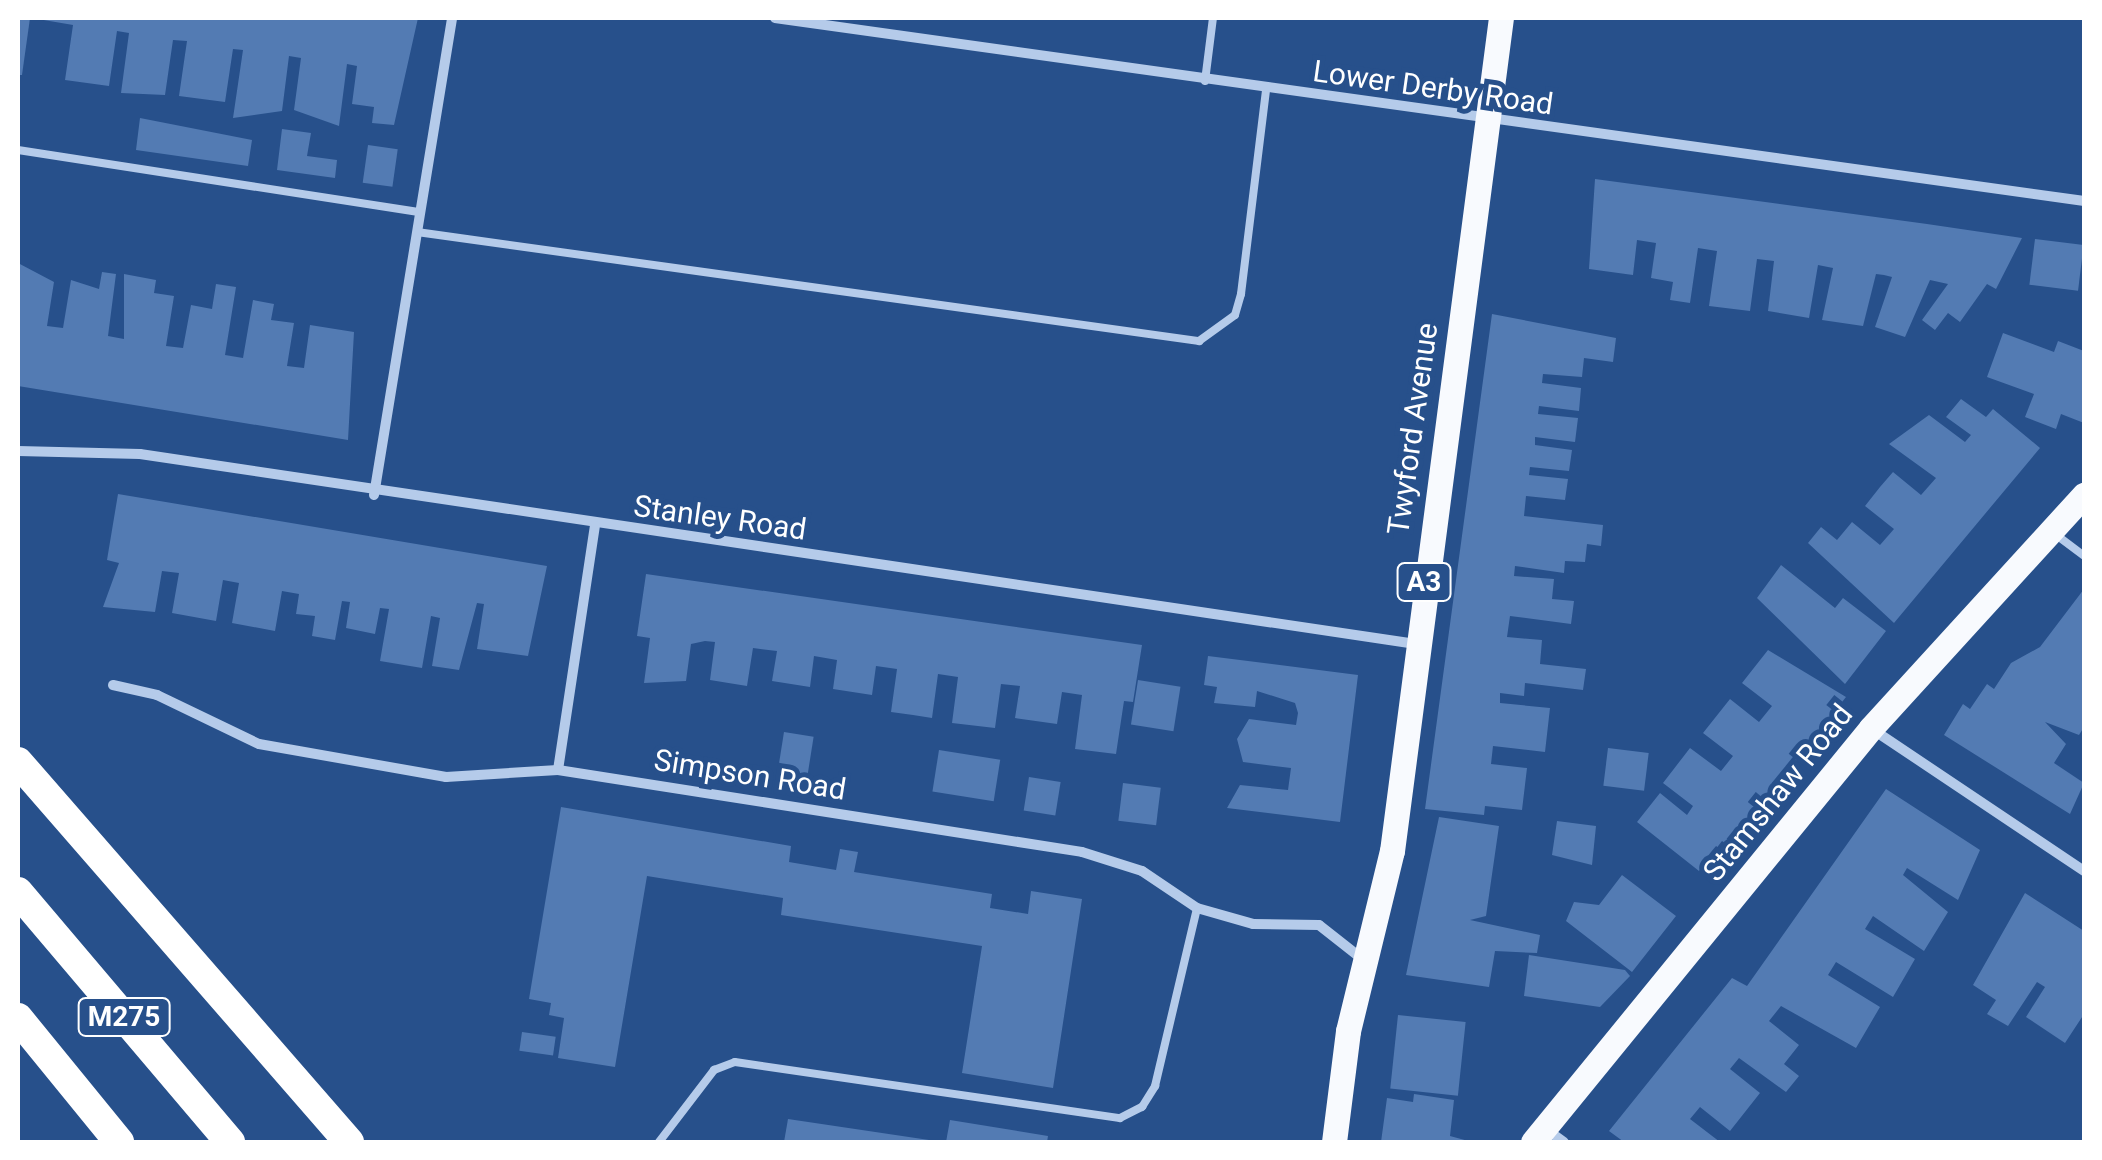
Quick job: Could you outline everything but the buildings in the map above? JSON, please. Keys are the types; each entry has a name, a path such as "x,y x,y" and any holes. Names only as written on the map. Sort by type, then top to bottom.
{"highway":[{"name":"M275","path":"18,762 348,1142"},
{"name":"M275","path":"18,892 230,1142"},
{"name":"M275","path":"18,1018 119,1142"}],"main road":[{"name":"Twyford Avenue","path":"1334,1142 1364,959 1392,851 1416,644 1501,18"},
{"name":"Stamshaw Road","path":"1547,1138 1871,728 2084,495"}],"street":[{"path":"374,495 452,18"},
{"name":"Lower Derby Road","path":"775,18 1488,122 2084,202"},
{"name":"Stanley Road","path":"18,450 140,454 374,495 1416,644"},
{"path":"558,770 595,526"},
{"name":"Simpson Road","path":"113,685 300,752 446,777 558,770 1120,860 1197,908 1253,924 1319,925 1364,959"},
{"path":"1871,728 2084,871"}],"lane":[{"path":"1205,81 1213,18"},
{"path":"417,232 1199,341 1235,315 1242,294 1266,90"},
{"path":"18,150 420,212"},
{"path":"2051,531 2084,556"},
{"path":"660,1142 714,1070 735,1062 1120,1118 1142,1107 1155,1086 1197,908"}]}
